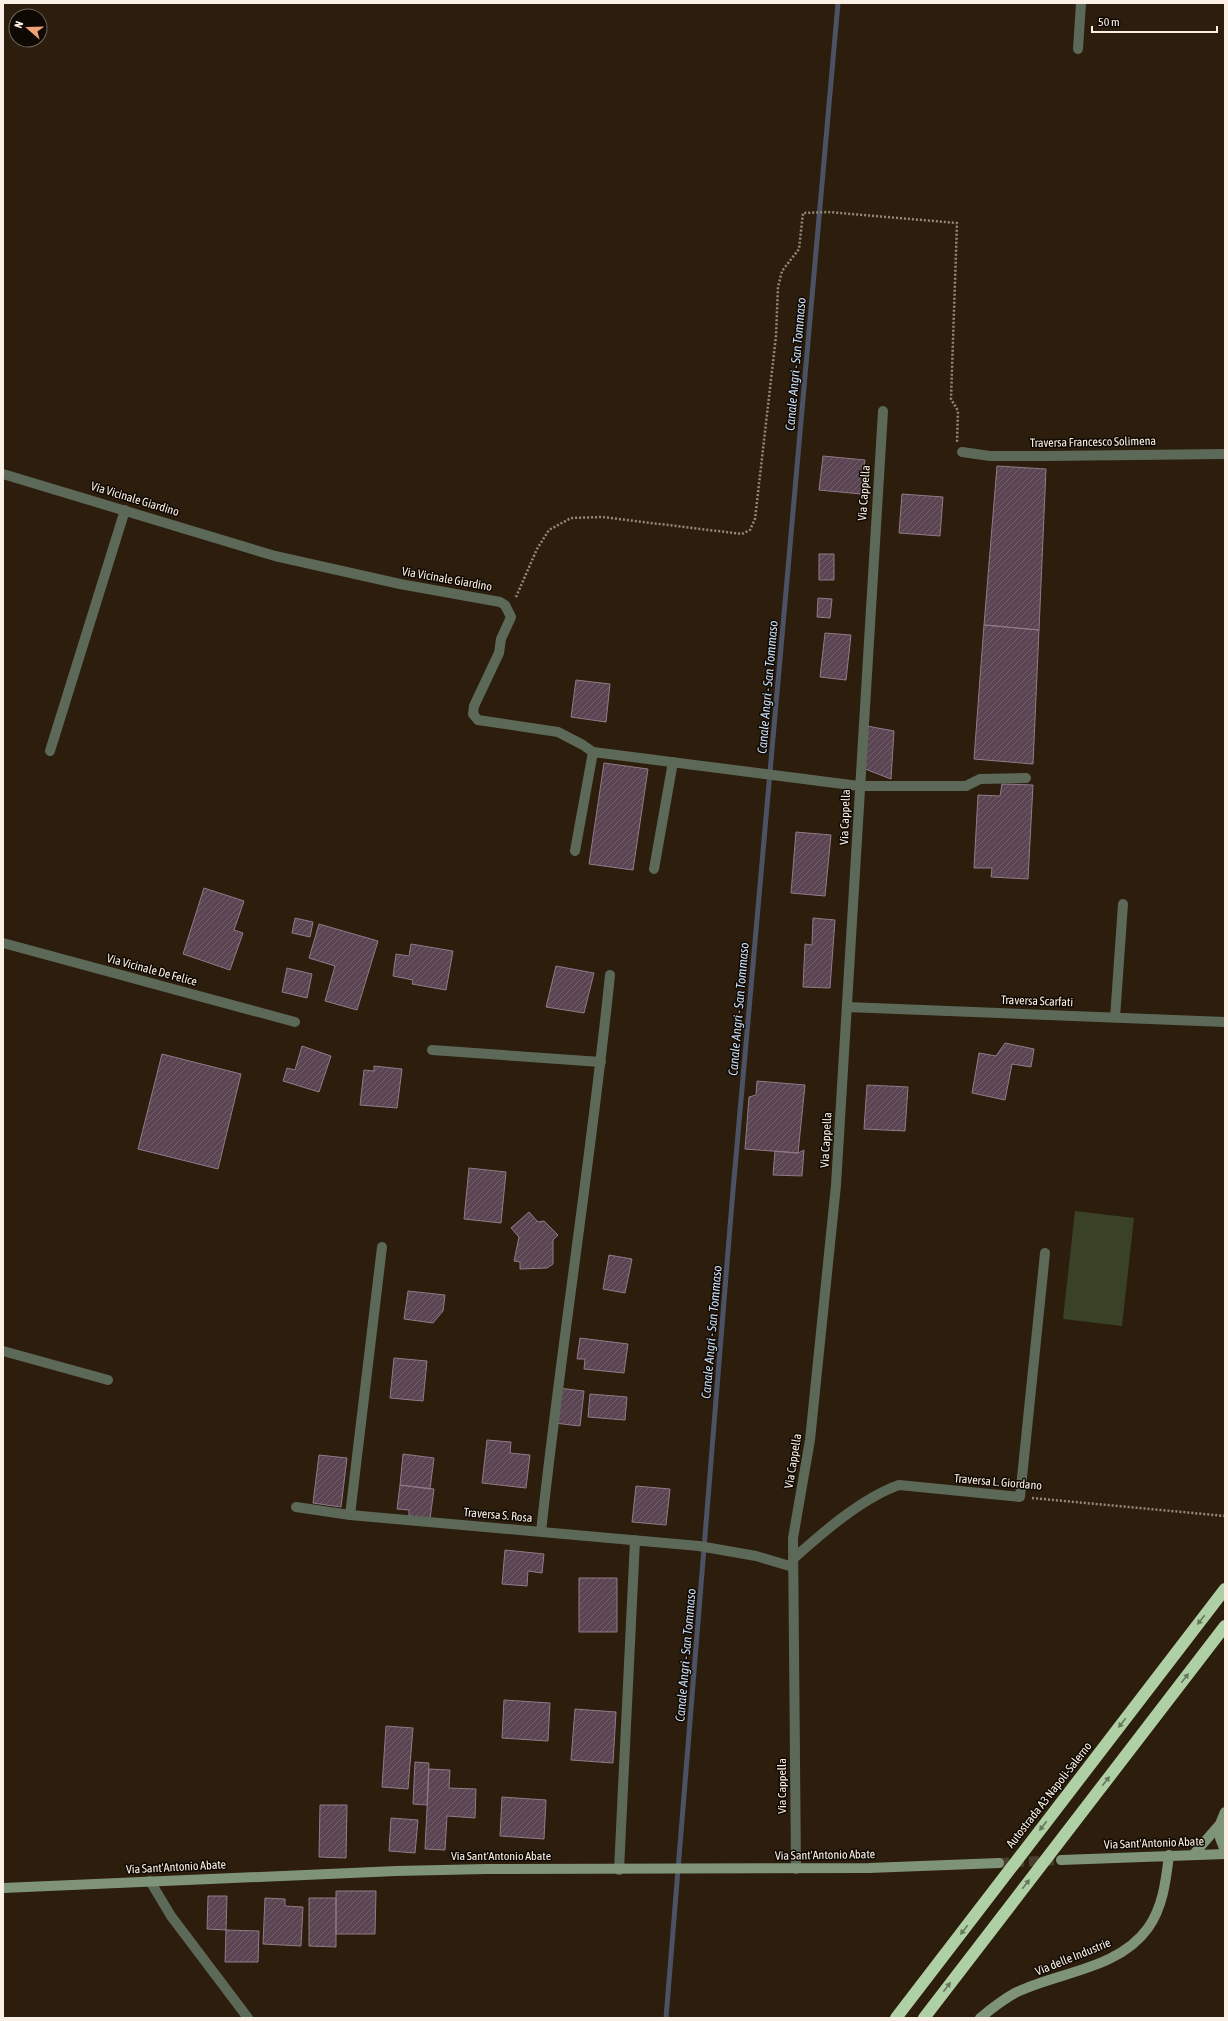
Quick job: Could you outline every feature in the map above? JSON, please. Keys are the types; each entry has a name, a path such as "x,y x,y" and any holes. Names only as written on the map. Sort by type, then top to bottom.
{"highway":[{"name":"Autostrada A3 Napoli-Salerno","path":"896,2018 1225,1589"},
{"path":"924,2018 1225,1626"}],"street":[{"path":"1078,49 1081,3"},
{"name":"Via Cappella","path":"796,1868 793,1538 810,1440 836,1184 883,411"},
{"name":"Traversa Francesco Solimena","path":"962,452 990,456 1225,454"},
{"name":"Via Vicinale Giardino","path":"3,474 275,556 400,584 500,602 504,605 511,617 501,639 499,653 474,706 473,714 478,720 558,732 583,745 592,752 859,786 966,786 980,779 1026,778"},
{"path":"50,751 125,510"},
{"path":"575,851 592,752"},
{"path":"654,869 673,762"},
{"path":"1115,1018 1123,904"},
{"name":"Via Vicinale De Felice","path":"3,943 295,1022"},
{"path":"541,1532 553,1416 601,1062 610,975"},
{"name":"Traversa Scarfati","path":"847,1006 1225,1022"},
{"path":"432,1050 601,1062"},
{"path":"350,1515 382,1247"},
{"path":"1020,1497 1045,1253"},
{"path":"3,1351 108,1380"},
{"name":"Traversa L. Giordano","path":"793,1563 825,1530 890,1488 899,1485 1020,1497"},
{"name":"Traversa S. Rosa","path":"296,1507 350,1515 699,1546 793,1563"},
{"path":"619,1870 635,1540"},
{"path":"1194,1854 1220,1824 1225,1812"},
{"path":"1220,1824 1220,1838 1225,1852"},
{"name":"Via Sant'Antonio Abate","path":"1061,1860 1169,1856 1225,1852"},
{"name":"Via delle Industrie","path":"980,2018 995,2005 1015,1993 1113,1957 1132,1946 1148,1928 1158,1910 1165,1884 1169,1856"},
{"name":"Via Sant'Antonio Abate","path":"3,1888 419,1870 869,1868 999,1863"},
{"path":"150,1881 171,1916 248,2018"}],"path":[{"path":"504,605 513,602 520,590 537,549 549,530 571,518 602,517 742,534 750,530 755,519 776,336 778,287 782,271 799,249 804,213 828,212 957,223 951,399 958,411 957,444 962,452"},
{"name":"Traversa L. Giordano","path":"1020,1497 1225,1516"}],"green space":[{"path":"1075,1211 1134,1218 1122,1326 1063,1319"}],"building":[{"path":"823,456 865,460 861,494 819,490"},
{"path":"997,466 1046,469 1039,630 984,625"},
{"path":"902,494 943,497 940,536 899,533"},
{"path":"819,554 834,554 834,580 819,580"},
{"path":"818,598 832,599 830,618 817,617"},
{"path":"984,625 1039,630 1033,764 974,759"},
{"path":"825,633 851,635 846,680 820,677"},
{"path":"576,680 610,684 606,722 571,717"},
{"path":"867,726 894,731 891,779 865,769"},
{"path":"604,763 648,769 633,870 589,864"},
{"path":"1002,784 1033,785 1028,879 991,877 992,868 974,868 978,795 1000,796"},
{"path":"796,832 831,835 825,896 791,893"},
{"path":"204,888 244,901 234,930 243,933 230,970 183,954"},
{"path":"295,918 313,922 310,937 292,933"},
{"path":"813,918 835,920 830,988 803,987 805,944 812,945"},
{"path":"319,924 378,941 357,1010 325,1001 335,966 309,958"},
{"path":"411,944 453,951 446,990 412,984 413,980 393,976 396,954 409,956"},
{"path":"556,966 594,973 584,1013 546,1007"},
{"path":"287,968 312,974 307,998 282,992"},
{"path":"1005,1043 1034,1049 1031,1067 1012,1064 1005,1100 972,1093 979,1053 996,1056"},
{"path":"302,1046 331,1056 319,1092 283,1081 287,1068 295,1070"},
{"path":"162,1054 241,1074 218,1169 138,1149"},
{"path":"374,1066 402,1069 397,1108 360,1105 364,1070 374,1071"},
{"path":"757,1081 805,1085 798,1153 745,1149 749,1097 756,1095"},
{"path":"867,1085 908,1087 905,1131 864,1129"},
{"path":"804,1150 802,1176 773,1175 775,1151 798,1153"},
{"path":"469,1168 506,1172 501,1223 464,1219"},
{"path":"529,1212 538,1222 544,1221 558,1235 553,1240 553,1264 547,1268 520,1269 520,1262 514,1261 519,1237 511,1228"},
{"path":"609,1255 632,1259 625,1293 603,1289"},
{"path":"408,1291 445,1295 443,1311 433,1323 404,1319"},
{"path":"580,1338 628,1344 624,1373 584,1369 585,1359 577,1359"},
{"path":"394,1358 427,1361 423,1401 390,1398"},
{"path":"558,1388 584,1391 580,1426 554,1423"},
{"path":"590,1394 627,1397 625,1420 588,1417"},
{"path":"487,1440 511,1442 510,1453 530,1455 526,1488 482,1483"},
{"path":"403,1454 434,1458 430,1489 400,1485"},
{"path":"319,1455 347,1458 341,1507 313,1503"},
{"path":"400,1485 434,1489 430,1519 409,1516 409,1510 397,1509"},
{"path":"636,1486 670,1489 666,1525 632,1522"},
{"path":"505,1550 544,1554 542,1573 528,1571 527,1586 502,1584"},
{"path":"579,1578 617,1578 617,1632 579,1632"},
{"path":"504,1700 550,1703 548,1741 502,1738"},
{"path":"575,1709 616,1712 613,1763 571,1760"},
{"path":"386,1726 413,1728 408,1789 382,1787"},
{"path":"415,1762 429,1763 427,1805 413,1804"},
{"path":"429,1769 450,1770 449,1788 476,1789 475,1818 447,1816 445,1850 425,1849"},
{"path":"502,1797 546,1800 544,1839 500,1836"},
{"path":"320,1805 347,1805 346,1858 319,1857"},
{"path":"391,1818 418,1820 415,1853 389,1851"},
{"path":"336,1891 376,1891 375,1934 336,1934"},
{"path":"208,1896 227,1896 226,1930 207,1929"},
{"path":"265,1898 285,1899 285,1906 303,1907 301,1946 263,1944"},
{"path":"309,1898 336,1898 336,1947 309,1946"},
{"path":"226,1930 259,1931 258,1962 225,1962"}],"waterway":[{"name":"Canale Angri - San Tommaso","path":"666,2018 732,1202 838,3"}],"tunnel":[{"path":"999,1863 1061,1860"}]}
